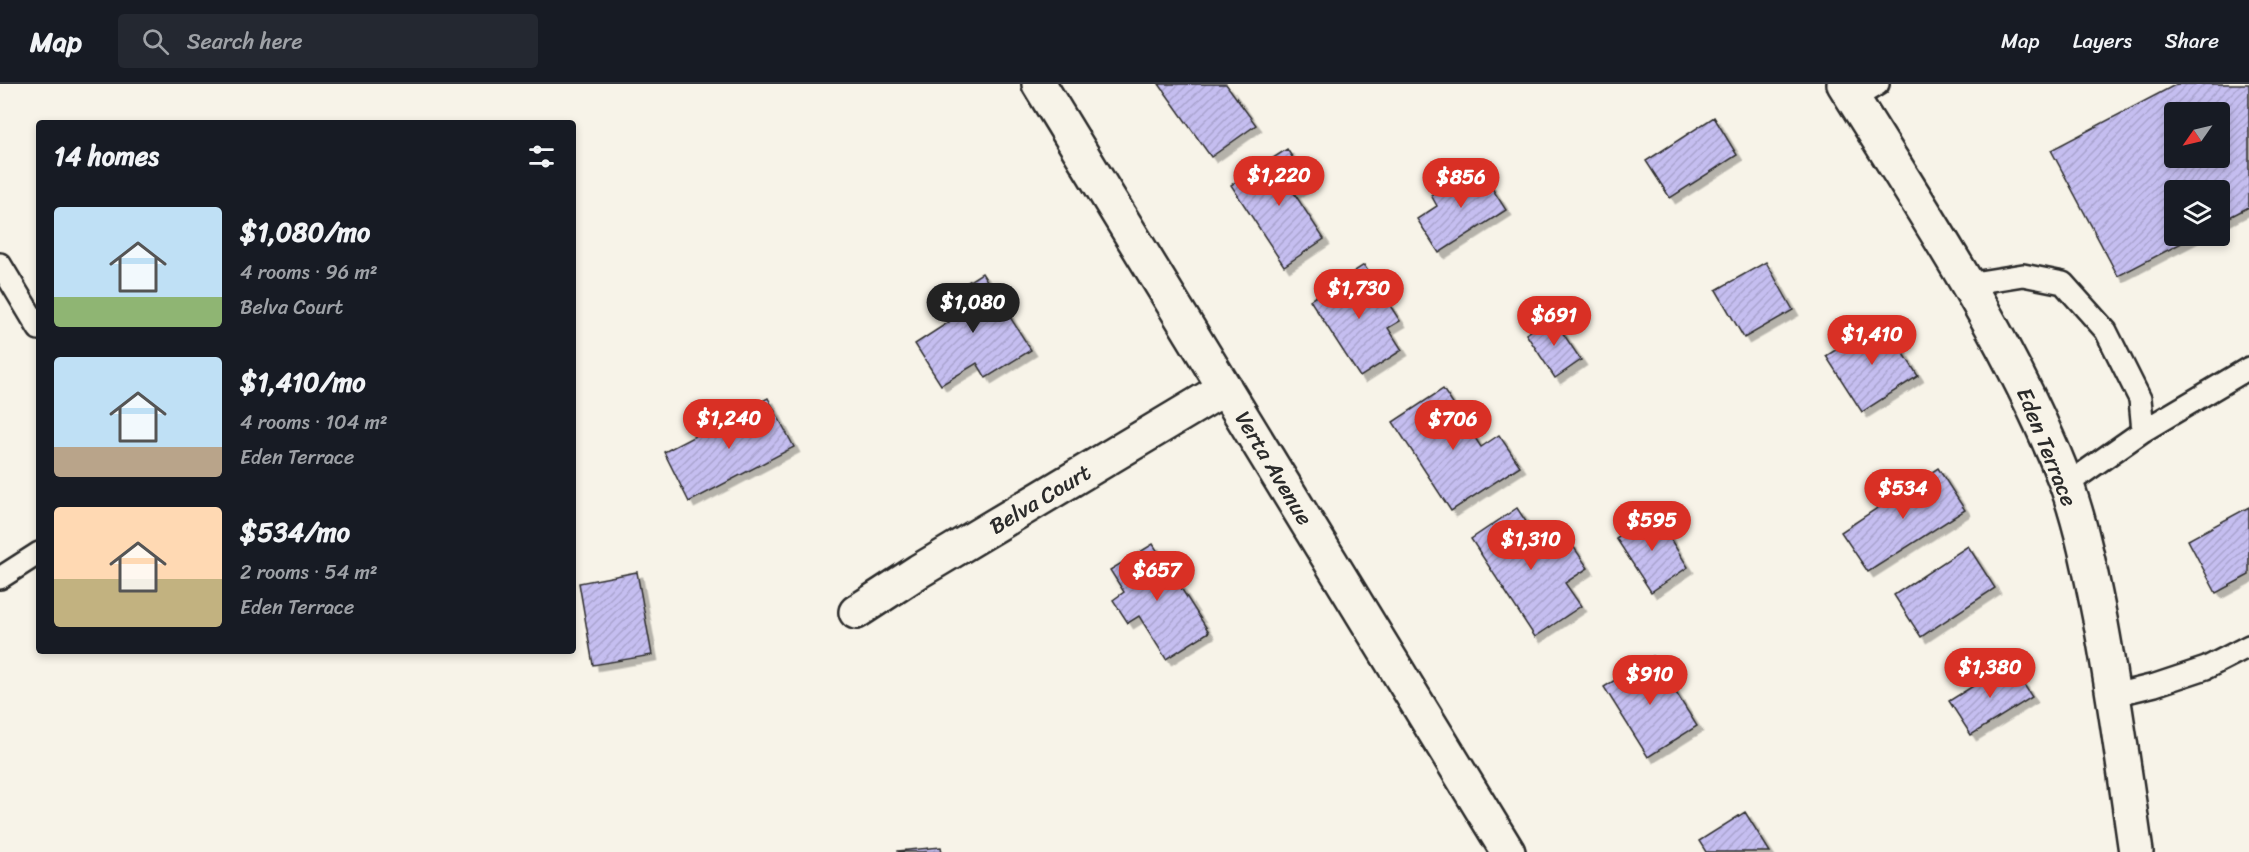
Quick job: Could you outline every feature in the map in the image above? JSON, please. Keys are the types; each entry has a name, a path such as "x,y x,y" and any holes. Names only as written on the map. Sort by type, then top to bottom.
{"street":[{"name":"Verta Avenue","path":"1039,84 1508,852"},
{"name":"Eden Terrace","path":"1858,89 2022,383 2066,485 2091,575 2114,695 2136,852"},
{"name":"Belva Court","path":"856,612 919,571 1225,388"}],"lane":[{"path":"0,264 36,324"},
{"path":"1967,284 2023,275 2063,283 2106,331 2140,399 2143,431"},
{"path":"2066,485 2143,431 2249,368"},
{"path":"0,578 36,555"},
{"path":"2114,695 2155,685 2206,668 2249,646"}],"building":[{"path":"1159,84 1226,84 1256,125 1211,157"},
{"path":"2177,84 2249,84 2249,207 2230,217 2230,180 2164,180 2164,246 2176,246 2118,276 2051,150"},
{"path":"1714,117 1737,155 1670,198 1646,161"},
{"path":"1287,149 1309,183 1294,193 1324,239 1284,266 1231,185"},
{"path":"1477,165 1506,210 1439,253 1417,219 1437,206 1431,195"},
{"path":"1766,262 1793,310 1744,338 1716,290"},
{"path":"1364,265 1400,321 1388,328 1402,350 1360,377 1310,300"},
{"path":"982,273 1031,350 986,378 977,363 941,385 915,344 949,322 936,302"},
{"path":"1552,317 1581,360 1555,378 1526,334"},
{"path":"1883,320 1918,376 1862,412 1826,356"},
{"path":"1443,389 1481,447 1499,435 1520,466 1451,511 1393,422"},
{"path":"768,398 794,447 689,502 664,452"},
{"path":"1938,468 1965,510 1868,572 1841,532"},
{"path":"2249,507 2249,575 2216,593 2188,540"},
{"path":"1517,508 1549,557 1571,543 1588,568 1565,583 1581,606 1535,637 1471,539"},
{"path":"1654,513 1688,567 1651,592 1616,538"},
{"path":"1153,544 1209,632 1166,659 1139,616 1128,623 1113,600 1124,592 1110,570"},
{"path":"1968,546 1995,588 1921,637 1894,595"},
{"path":"637,572 652,655 593,665 579,583"},
{"path":"1653,656 1697,726 1648,757 1604,687"},
{"path":"2010,663 2032,697 1971,735 1949,701"},
{"path":"1745,812 1770,852 1706,852 1699,841"},
{"path":"941,847 942,852 898,852 898,851"}]}
